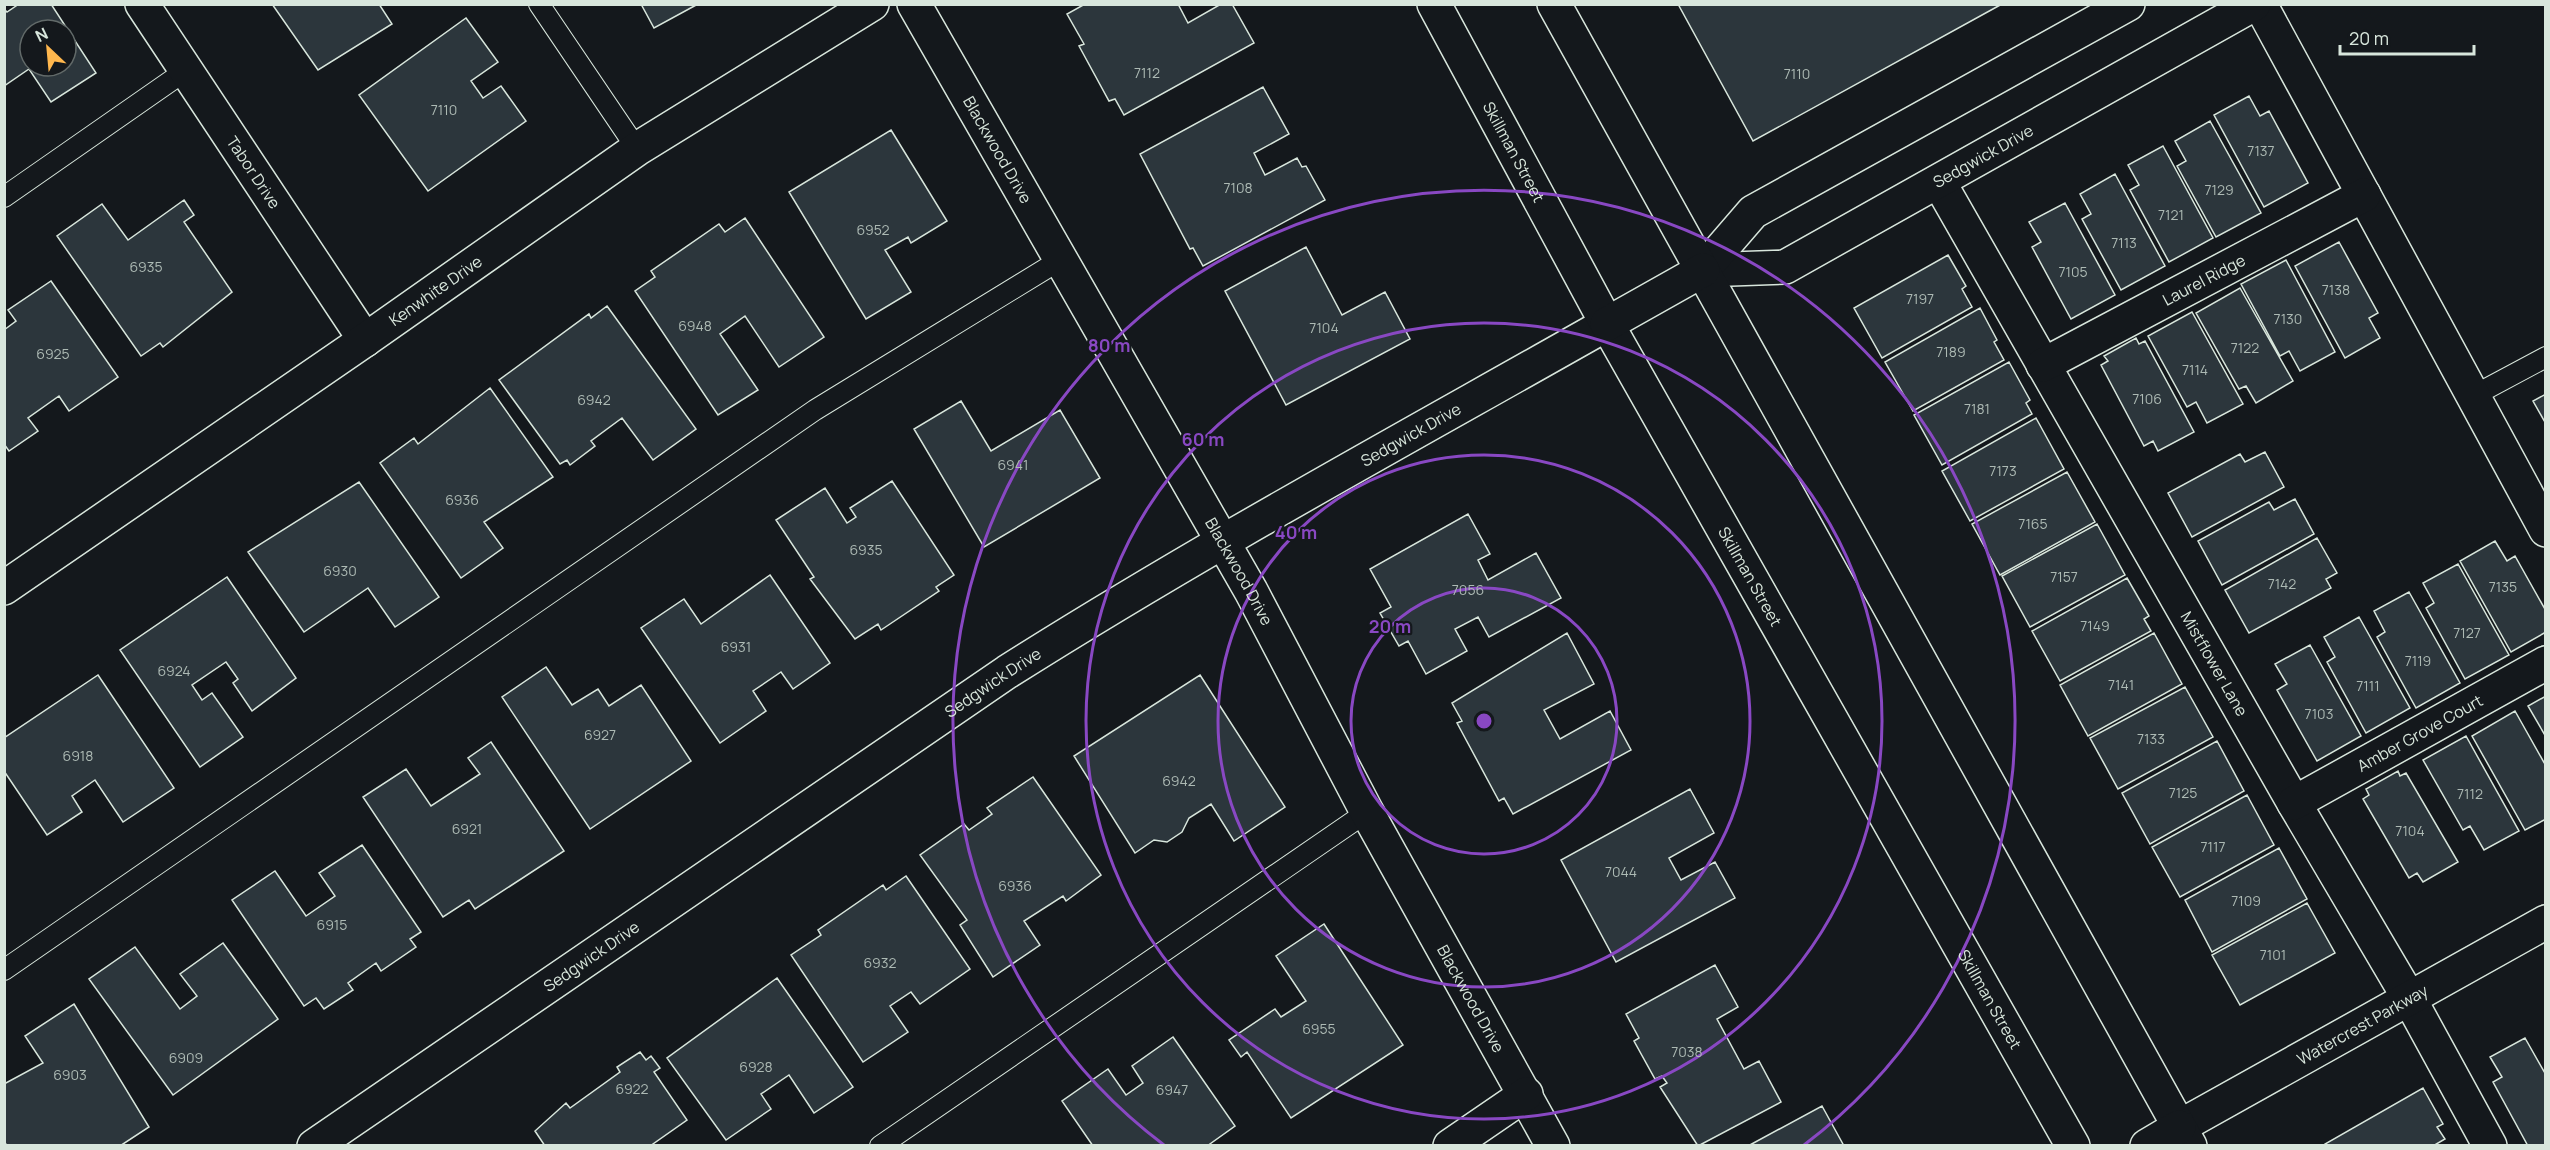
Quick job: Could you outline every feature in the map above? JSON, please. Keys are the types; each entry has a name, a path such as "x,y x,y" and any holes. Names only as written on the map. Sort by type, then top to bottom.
{"street":[{"name":"Tabor Drive","path":"142,4 365,340"},
{"name":"Kenwhite Drive","path":"4,588 365,340 637,149 872,4"},
{"name":"Blackwood Drive","path":"914,4 1222,540 1366,812 1526,1094 1553,1146"},
{"name":"Skillman Street","path":"1434,4 1607,324 2073,1146"},
{"path":"1554,4 2185,1136"},
{"name":"Sedgwick Drive","path":"314,1146 1007,672 1113,604 1222,540 1703,270 1754,212 2128,4"},
{"name":"Sedgwick Drive","path":"1703,270 1785,267 2254,4"},
{"path":"2260,4 2546,530"},
{"name":"Mistflower Lane","path":"1939,182 2294,804 2409,998 2490,1146"},
{"name":"Laurel Ridge","path":"2043,365 2364,195"},
{"name":"Amber Grove Court","path":"2294,804 2546,663"},
{"name":"Watercrest Parkway","path":"2147,1146 2185,1136 2409,998 2546,922"},
{"path":"1450,1146 1526,1094"}],"lane":[{"path":"539,4 637,149"},
{"path":"4,197 185,71"},
{"path":"4,970 815,410 1060,260"},
{"path":"2473,396 2546,357"},
{"path":"880,1146 1366,812"}],"building":[{"path":"19,4 51,4 60,18 18,18 18,76 4,86 4,9 7,12"},
{"path":"272,4 379,4 392,24 318,70"},
{"path":"641,4 698,4 654,28"},
{"path":"1085,4 1178,4 1188,23 1221,4 1232,4 1254,43 1124,115 1115,99 1109,101 1079,46 1084,44 1067,14"},
{"path":"1678,4 2002,4 1753,141"},
{"path":"466,18 498,62 471,81 483,98 501,86 526,121 428,191 359,95"},
{"path":"78,45 96,73 51,102 35,78 78,78"},
{"path":"1263,87 1289,134 1254,153 1265,175 1297,158 1302,167 1306,166 1325,200 1203,266 1193,248 1190,249 1140,154"},
{"path":"2249,96 2260,116 2269,111 2308,183 2264,207 2214,115"},
{"path":"2210,121 2261,213 2216,237 2177,166 2186,161 2175,141"},
{"path":"891,130 947,221 911,243 908,237 885,250 911,292 866,319 789,192"},
{"path":"2163,146 2213,238 2169,262 2130,190 2139,185 2128,165"},
{"path":"2115,174 2165,266 2121,290 2082,219 2091,214 2080,194"},
{"path":"184,200 194,215 184,222 232,292 163,347 160,343 141,356 57,236 102,204 128,240"},
{"path":"2065,203 2115,295 2071,319 2032,247 2041,242 2029,222"},
{"path":"745,218 824,337 779,367 745,316 720,334 758,390 718,415 635,291 655,277 651,271 719,224 725,232"},
{"path":"2339,242 2378,313 2369,318 2380,338 2345,358 2295,266"},
{"path":"1306,247 1342,315 1385,292 1410,339 1286,405 1225,291"},
{"path":"1948,255 1966,286 1962,289 1972,307 1882,358 1854,308"},
{"path":"2286,260 2335,352 2300,371 2289,351 2280,356 2241,284"},
{"path":"51,281 118,377 69,411 59,396 28,418 38,431 9,451 4,444 4,330 16,321 8,310"},
{"path":"2240,288 2293,381 2256,403 2246,386 2239,389 2196,313"},
{"path":"607,306 696,429 653,460 622,418 591,441 595,446 570,465 567,460 560,464 499,380 589,314 591,318"},
{"path":"1980,308 1997,340 1994,342 2004,360 1913,411 1885,362"},
{"path":"2192,312 2243,404 2207,423 2196,402 2187,407 2148,336"},
{"path":"2136,338 2139,344 2145,341 2194,432 2158,451 2153,441 2144,446 2101,365 2108,361 2104,356"},
{"path":"2009,362 2030,400 2026,403 2032,414 1942,465 1914,415"},
{"path":"490,388 553,477 484,522 503,548 461,578 380,463 414,438 418,444"},
{"path":"2546,394 2546,424 2533,401"},
{"path":"961,401 991,451 1060,410 1100,478 984,547 914,429"},
{"path":"2036,418 2064,469 1970,521 1942,471"},
{"path":"2265,452 2284,487 2192,537 2168,493 2240,454 2245,462"},
{"path":"2067,472 2095,522 2000,575 1972,524"},
{"path":"892,481 954,575 936,587 939,591 881,630 878,624 855,639 810,579 814,577 776,520 825,488 847,523 856,517 850,508"},
{"path":"359,482 439,597 395,627 368,588 304,632 248,552"},
{"path":"2295,499 2314,534 2222,585 2198,541 2269,502 2274,510"},
{"path":"1468,514 1490,554 1478,560 1488,580 1536,553 1561,598 1489,637 1478,617 1455,629 1467,651 1426,674 1408,641 1399,646 1380,613 1391,607 1370,569"},
{"path":"2097,524 2125,575 2030,627 2002,576"},
{"path":"2317,538 2337,573 2326,579 2331,588 2249,633 2225,590"},
{"path":"2495,541 2507,561 2515,556 2546,611 2546,632 2511,652 2460,561"},
{"path":"2458,564 2509,655 2465,679 2426,608 2434,603 2423,583"},
{"path":"770,575 830,663 793,689 781,672 753,691 766,711 720,743 641,628 684,599 701,624"},
{"path":"227,577 296,678 252,711 233,683 238,679 226,662 192,685 202,700 212,693 243,737 200,767 120,650"},
{"path":"2127,578 2149,616 2144,619 2151,631 2060,681 2032,631"},
{"path":"2409,592 2460,683 2416,708 2377,637 2385,632 2374,611"},
{"path":"2359,617 2410,708 2366,733 2327,662 2335,657 2324,637"},
{"path":"1567,633 1594,684 1544,710 1560,739 1610,711 1631,750 1513,814 1504,798 1499,801 1457,723 1462,721 1452,703"},
{"path":"2154,633 2182,684 2088,736 2060,685"},
{"path":"2310,645 2361,736 2317,761 2277,690 2287,684 2275,664"},
{"path":"546,667 572,705 598,689 609,706 641,685 691,761 590,829 502,697"},
{"path":"98,675 174,788 123,822 95,780 72,796 82,812 47,835 4,771 4,738"},
{"path":"1200,675 1285,807 1234,841 1211,804 1189,818 1182,832 1167,842 1154,840 1135,853 1074,756"},
{"path":"2185,687 2213,737 2118,789 2090,738"},
{"path":"2546,696 2546,737 2528,706"},
{"path":"2515,711 2546,766 2546,819 2525,830 2472,736"},
{"path":"2466,736 2519,831 2484,850 2470,826 2463,830 2423,760"},
{"path":"2217,741 2244,791 2150,844 2122,793"},
{"path":"491,742 564,851 475,909 469,900 443,917 363,797 406,769 431,806 480,774 468,758"},
{"path":"2398,771 2400,776 2406,773 2458,862 2423,882 2417,873 2409,878 2363,799 2369,795 2366,789"},
{"path":"1033,777 1101,875 1066,901 1063,896 1024,921 1040,945 993,977 960,925 967,920 920,855 964,824 969,830 992,814 987,808"},
{"path":"1690,789 1714,833 1669,858 1681,880 1715,862 1735,898 1616,962 1561,860"},
{"path":"2247,795 2274,845 2180,897 2152,847"},
{"path":"362,845 421,932 410,939 416,947 381,971 376,963 348,983 353,990 324,1009 316,998 304,1006 232,900 275,871 306,916 335,896 319,873"},
{"path":"2279,848 2307,899 2212,952 2185,900"},
{"path":"906,876 970,969 920,1004 911,992 890,1006 908,1032 863,1062 791,955 821,935 818,930 883,885 886,890"},
{"path":"2307,903 2335,953 2240,1005 2212,955"},
{"path":"1324,924 1403,1045 1291,1118 1247,1052 1241,1057 1229,1040 1275,1009 1281,1017 1306,1001 1276,956"},
{"path":"223,943 278,1019 173,1095 89,979 135,947 180,1009 197,996 180,974"},
{"path":"1715,965 1738,1007 1717,1019 1744,1069 1759,1061 1781,1102 1698,1146 1660,1087 1667,1083 1662,1076 1655,1079 1634,1041 1639,1038 1626,1014"},
{"path":"777,978 853,1087 814,1113 789,1075 761,1094 771,1109 726,1140 667,1058"},
{"path":"74,1004 149,1127 120,1146 7,1146 4,1141 4,1084 43,1063 25,1036"},
{"path":"1173,1037 1235,1126 1207,1146 1093,1146 1062,1101 1108,1069 1126,1095 1143,1083 1132,1066"},
{"path":"2525,1038 2546,1075 2546,1146 2528,1146 2493,1082 2502,1077 2490,1057"},
{"path":"640,1052 646,1060 651,1056 660,1068 654,1072 687,1120 650,1146 545,1146 535,1131 566,1103 570,1108 620,1072 617,1067"},
{"path":"2423,1088 2443,1124 2437,1127 2445,1139 2433,1146 2326,1146 2325,1144"},
{"path":"1822,1106 1844,1146 1748,1146"}]}
